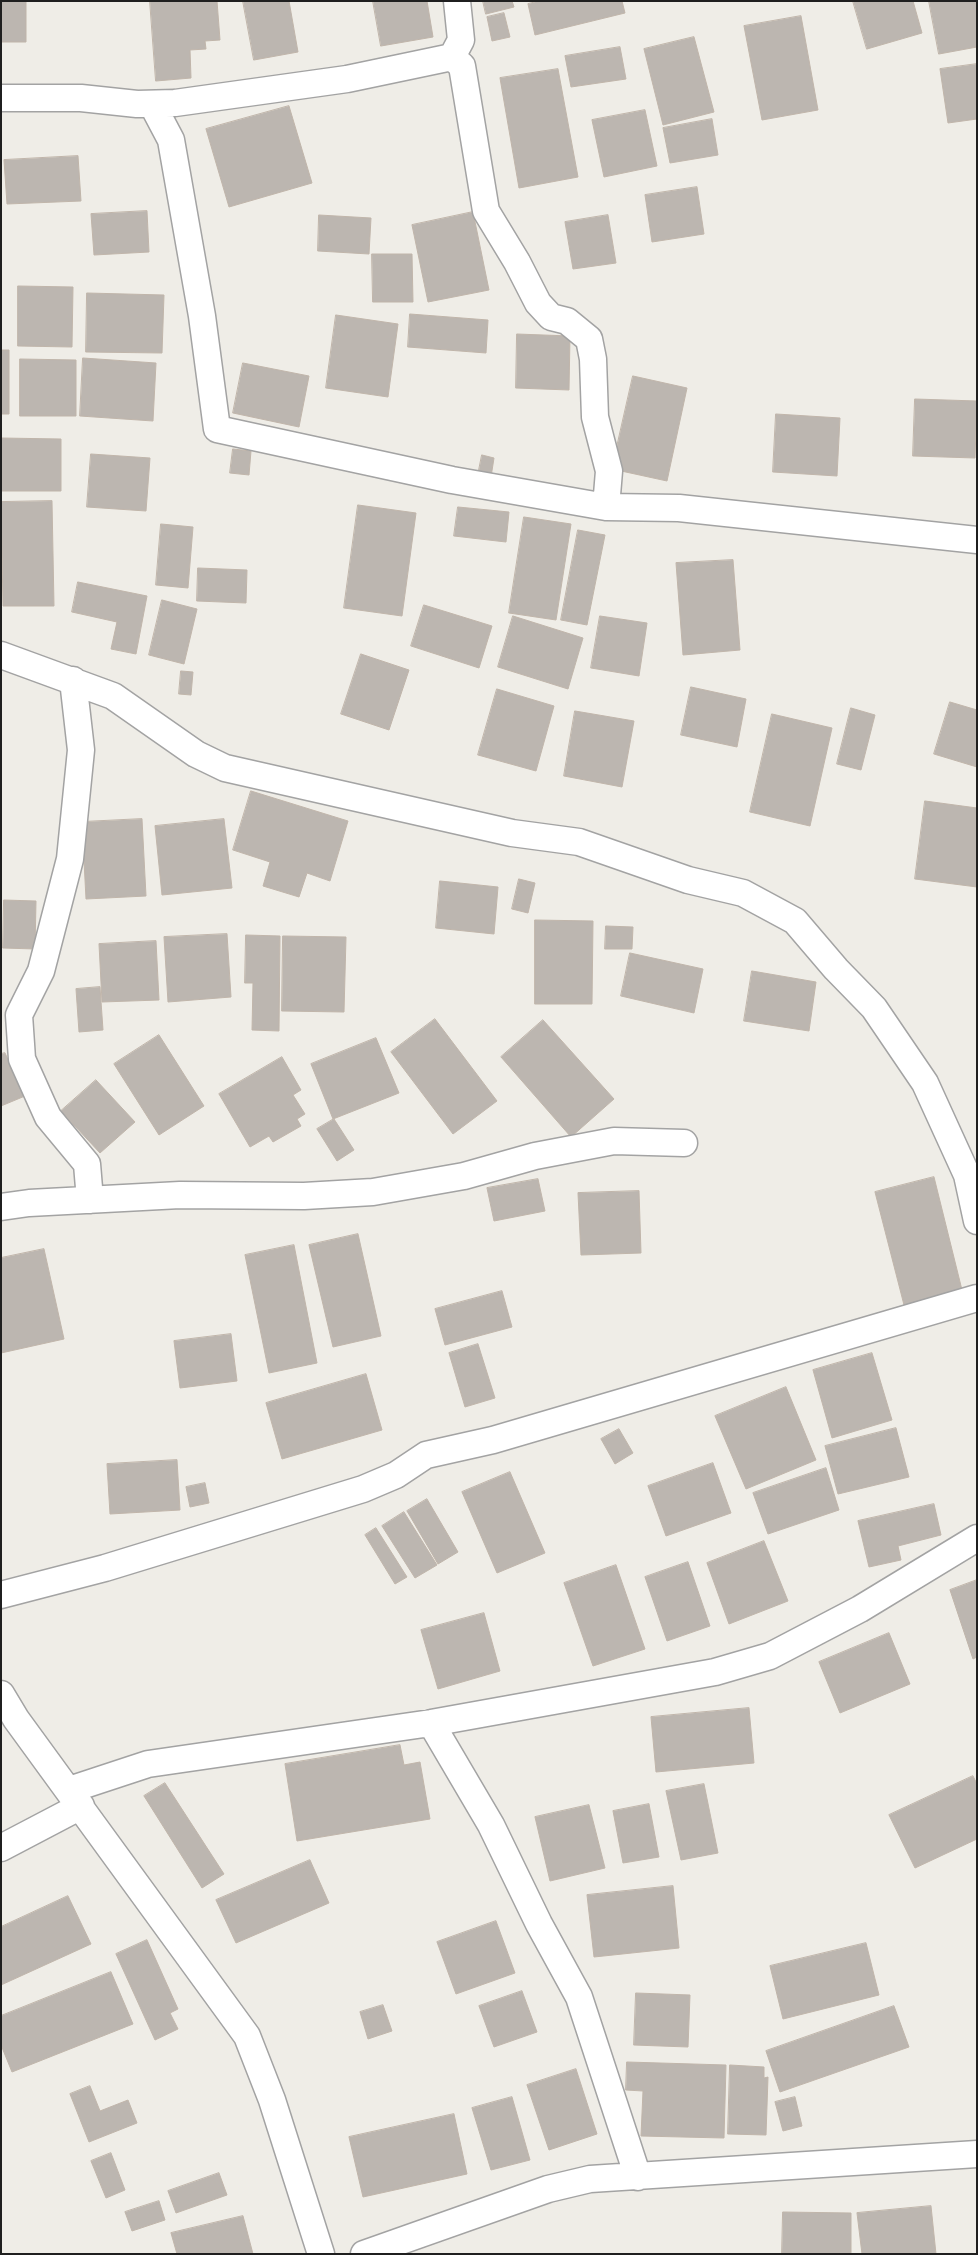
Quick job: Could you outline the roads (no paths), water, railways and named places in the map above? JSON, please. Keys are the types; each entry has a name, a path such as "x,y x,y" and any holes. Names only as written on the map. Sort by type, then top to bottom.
{"street":[{"path":"452,57 461,40 457,1"},
{"path":"1,98 81,98 152,104 175,103 347,79 452,57"},
{"path":"452,57 462,66 486,212 517,262 538,303 551,317 567,321 580,329 589,339 593,360 595,417 609,471 606,507"},
{"path":"152,104 172,140 202,316 218,429 452,480 606,507 679,508 977,540"},
{"path":"1,655 113,696 196,754 225,768 512,833 579,842 688,880 743,893 795,921 836,970 874,1008 925,1083 967,1175 977,1221"},
{"path":"73,680 81,750 70,859 41,971 19,1015 22,1059 48,1117 87,1164 90,1200"},
{"path":"1,1207 29,1203 180,1195 304,1196 373,1192 464,1176 535,1156 614,1141 684,1143"},
{"path":"1,1595 105,1568 363,1489 396,1475 426,1455 493,1440 977,1298"},
{"path":"1,1848 75,1798 148,1764 431,1723 715,1672 770,1656 860,1609 977,1538"},
{"path":"1,1694 16,1719 247,2036 272,2100 321,2254"},
{"path":"431,1723 491,1825 539,1924 579,1997 638,2177"},
{"path":"364,2254 548,2189 590,2179 977,2154"}]}
